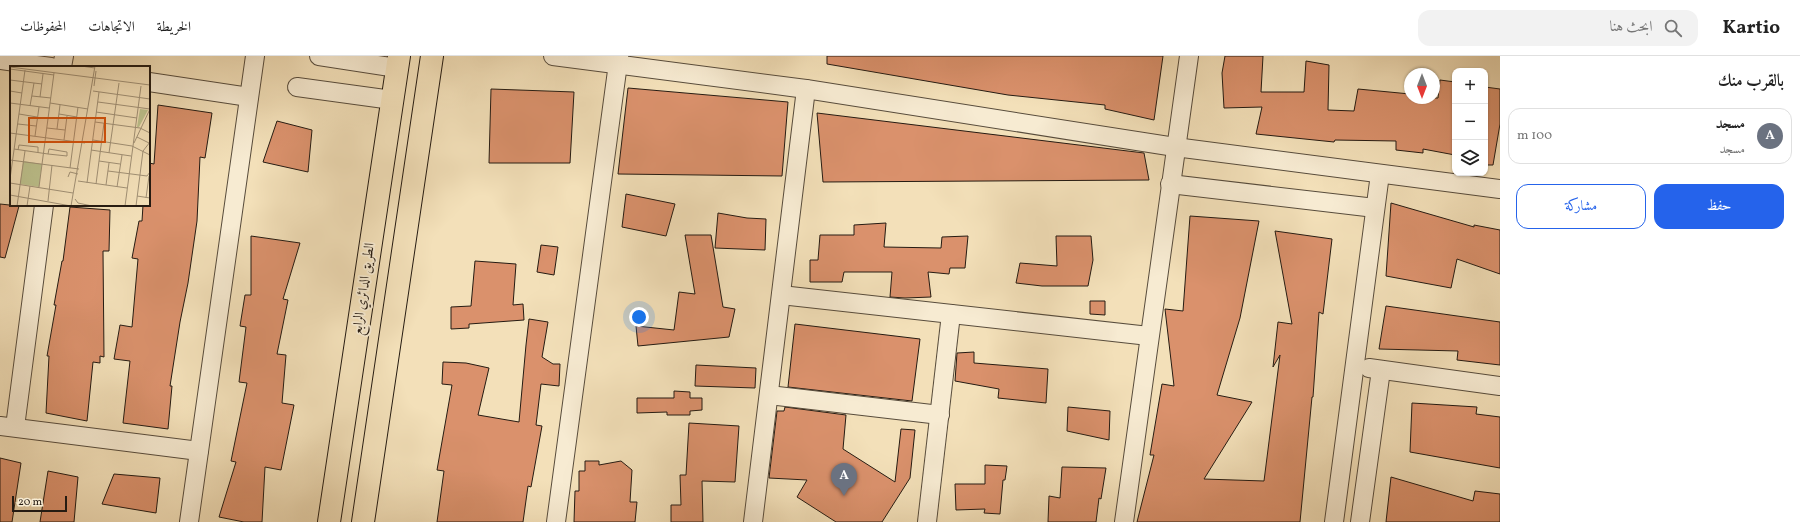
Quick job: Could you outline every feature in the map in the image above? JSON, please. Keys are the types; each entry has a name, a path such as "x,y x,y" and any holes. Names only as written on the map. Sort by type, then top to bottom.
{"main road":[{"path":"363,522 432,56"},
{"name":"الطريق الدائري الرابع","path":"329,522 398,62"}],"street":[{"path":"62,66 64,56"},
{"path":"189,522 255,56"},
{"path":"319,56 398,62"},
{"path":"553,56 619,60 1175,147 1500,190"},
{"path":"1124,522 1175,147 1189,56"},
{"path":"0,60 44,66"},
{"path":"556,522 619,60"},
{"path":"150,82 249,97"},
{"path":"297,87 392,100"},
{"path":"753,522 806,89"},
{"path":"1334,522 1380,174"},
{"path":"1170,184 1375,208"},
{"path":"44,206 7,426 199,451"},
{"path":"781,295 1149,336"},
{"path":"927,522 951,314"},
{"path":"1355,365 1381,370 1500,386"},
{"path":"1360,522 1381,370"},
{"path":"769,395 940,414"}],"building":[{"path":"827,56 1163,56 1154,120 1105,109 1105,105 1008,95 827,64"},
{"path":"1225,56 1263,56 1261,92 1304,92 1306,61 1329,65 1328,110 1354,111 1358,89 1404,93 1404,104 1440,104 1440,80 1452,82 1452,154 1423,149 1423,153 1396,150 1396,141 1335,140 1334,142 1256,134 1262,107 1224,108 1222,73"},
{"path":"1488,87 1500,89 1500,124 1493,165 1488,165"},
{"path":"628,88 788,102 782,176 618,174"},
{"path":"491,89 574,92 570,163 489,163"},
{"path":"158,105 212,113 205,158 200,157 197,221 170,386 172,386 168,429 123,423 130,361 114,359 120,325 132,327 138,259 132,258 139,221 142,221 143,206 150,206 150,163 154,164"},
{"path":"817,113 1144,153 1149,180 823,182"},
{"path":"277,121 312,130 308,172 263,162"},
{"path":"626,194 675,204 666,236 622,227"},
{"path":"1391,203 1474,227 1474,225 1500,230 1500,274 1457,259 1451,288 1386,276"},
{"path":"0,204 19,206 5,258 0,257"},
{"path":"70,207 110,210 109,251 103,251 104,357 100,356 100,363 93,362 87,421 46,413 49,356 47,356 56,305 54,305 63,261"},
{"path":"718,213 747,218 766,219 765,250 715,248"},
{"path":"1190,216 1259,221 1240,318 1217,395 1252,402 1204,479 1264,481 1280,355 1273,367 1278,322 1292,324 1275,231 1332,239 1323,314 1319,312 1313,397 1300,522 1137,522 1154,455 1150,455 1162,384 1174,386 1165,309 1183,311"},
{"path":"886,223 884,247 941,248 942,237 968,236 965,268 950,268 949,274 928,272 931,297 890,297 892,272 844,272 842,282 810,282 810,260 818,260 820,235 854,235 854,225"},
{"path":"685,235 711,235 723,307 735,309 729,337 638,346 636,326 674,330 679,292 695,294"},
{"path":"251,236 300,243 283,299 288,300 277,354 286,355 282,403 294,405 281,470 265,467 262,522 244,522 219,517 236,462 231,461 247,383 239,382 246,327 240,326 245,295 251,295"},
{"path":"1056,236 1091,236 1093,260 1088,286 1042,286 1016,283 1020,263 1057,266"},
{"path":"541,245 558,247 554,275 537,272"},
{"path":"475,261 516,264 513,305 523,304 524,320 469,324 469,328 451,329 451,307 471,306"},
{"path":"1090,301 1105,301 1105,315 1090,314"},
{"path":"1386,306 1500,322 1500,365 1457,360 1458,351 1379,349"},
{"path":"529,319 548,322 542,357 553,364 560,364 559,386 541,384 536,425 542,426 531,487 528,486 523,522 437,522 444,471 437,470 452,385 442,384 443,362 466,363 489,368 478,415 519,422"},
{"path":"795,324 920,339 912,401 788,387"},
{"path":"974,352 974,363 1048,369 1046,403 998,398 999,389 955,381 957,353"},
{"path":"696,365 756,368 755,388 695,386"},
{"path":"674,391 690,392 690,398 702,398 702,410 690,411 690,415 667,415 667,412 637,413 637,398 674,398"},
{"path":"1412,403 1477,407 1476,414 1500,417 1500,468 1410,452"},
{"path":"785,407 846,415 843,449 895,482 901,429 915,430 910,478 882,522 836,522 797,497 807,480 769,478 777,411 784,411"},
{"path":"1068,407 1110,411 1109,440 1067,431"},
{"path":"689,423 739,426 735,482 702,481 703,522 671,522 671,505 681,505 680,475 686,475"},
{"path":"0,458 21,463 12,522 0,522"},
{"path":"585,461 599,461 599,465 621,461 632,470 630,502 637,502 635,522 574,522 575,491 579,491 579,471 585,471"},
{"path":"985,465 1007,466 1005,480 1003,480 1000,514 984,513 985,509 956,510 955,484 985,484"},
{"path":"1062,467 1106,468 1101,499 1099,498 1096,522 1048,522 1049,496 1060,498"},
{"path":"48,471 78,477 74,522 40,522"},
{"path":"114,474 160,478 156,513 102,504"},
{"path":"1391,477 1473,501 1475,491 1500,494 1500,522 1386,522"}],"place":[{"name":"مسجد","path":"844,496"}]}
